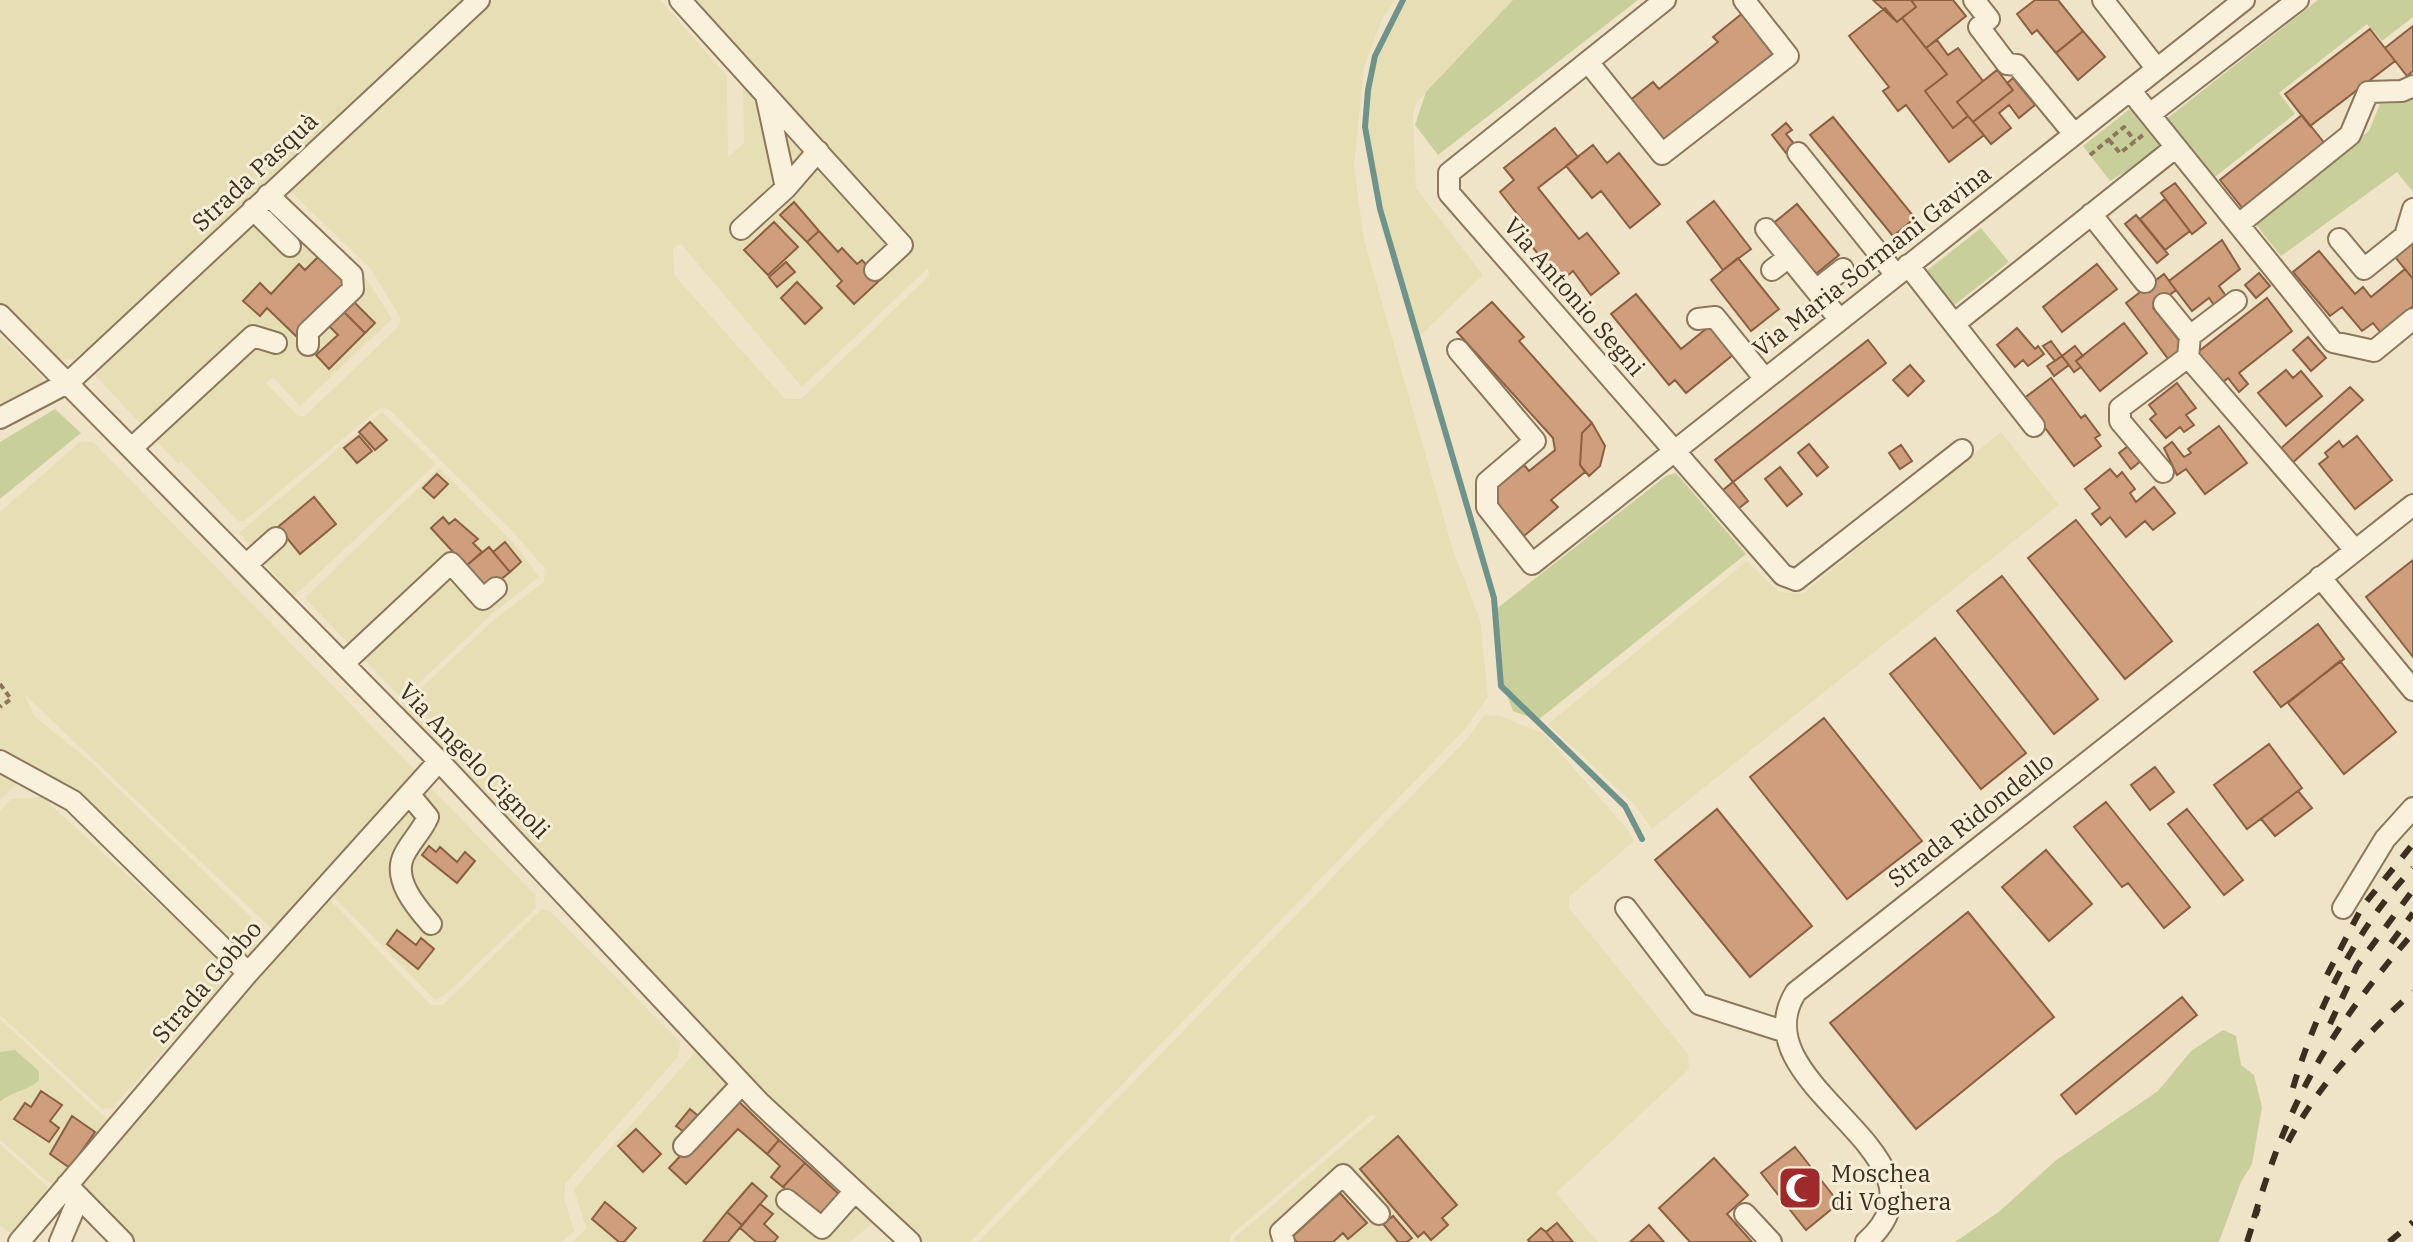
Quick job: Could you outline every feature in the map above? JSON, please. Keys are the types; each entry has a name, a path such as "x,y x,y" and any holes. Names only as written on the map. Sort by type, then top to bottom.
{"street":[{"name":"Strada Pasquà","path":"0,418 69,382 479,0"},
{"path":"680,0 902,245 875,270"},
{"path":"1665,0 1588,62 1662,154 1788,56 1744,0"},
{"path":"1974,0 1989,19 1979,27 2007,64 2017,65 2074,134"},
{"path":"2103,0 2157,69"},
{"name":"Via Maria Sormani Gavina","path":"1458,350 1535,441 1487,482 1487,507 1532,564 2244,0"},
{"path":"2154,119 2298,0"},
{"name":"Via Antonio Segni","path":"1588,62 1449,173 1449,193 1783,575 1796,580 1962,450"},
{"path":"2239,224 2350,135 2368,92 2402,91 2413,86"},
{"path":"2130,90 2333,342 2374,351 2413,319"},
{"path":"765,91 786,188"},
{"path":"1954,324 2176,147"},
{"path":"741,229 786,188 818,151"},
{"path":"1807,153 1902,270 1954,324 2034,426"},
{"path":"260,202 290,246"},
{"path":"260,202 352,275 353,289 308,332 308,345"},
{"path":"2339,239 2364,269 2405,236 2413,209"},
{"path":"2091,214 2145,282"},
{"path":"1766,229 1840,320"},
{"path":"1772,270 1789,257"},
{"path":"1816,290 1843,269"},
{"path":"2190,336 2236,301"},
{"path":"2164,304 2190,336 2188,357 2355,550"},
{"name":"Via Angelo Cignoli","path":"0,315 439,761 742,1084 910,1242"},
{"path":"1698,319 1715,317 1765,379"},
{"path":"133,447 253,336 276,343"},
{"path":"2163,472 2120,421 2120,408 2188,357"},
{"name":"Strada Ridondello","path":"1783,1031 1787,1006 1809,981 2413,505"},
{"path":"247,564 276,538"},
{"path":"344,663 451,563 483,599 496,588"},
{"path":"2320,577 2413,690"},
{"path":"0,761 73,801 248,973"},
{"name":"Strada Gobbo","path":"19,1242 73,1191 248,973 439,761"},
{"path":"409,794 428,817 405,853 401,863 403,876 416,906 431,924"},
{"path":"2343,908 2385,839 2413,808"},
{"path":"1626,908 1699,1004 1783,1031 1793,1057 1873,1154 1891,1184 1893,1204 1889,1217 1866,1242"},
{"path":"684,1146 742,1084"},
{"path":"1284,1242 1281,1232 1343,1175 1379,1214"},
{"path":"60,1242 73,1191"},
{"path":"73,1191 123,1242"},
{"path":"787,1200 822,1228 855,1191"},
{"path":"1745,1214 1771,1242"}],"path":[{"path":"2109,140 2120,153 2154,119"},
{"path":"2090,155 2124,127 2135,141"},
{"path":"0,684 11,699 0,707"}],"shaded area":[{"path":"0,0 463,0 109,331 74,359 63,360 50,355 0,306"},
{"path":"492,0 660,0 727,76 728,157 744,143 743,73 690,0 1395,0 1382,19 1364,67 1354,167 1364,240 1453,550 1480,620 1488,697 1465,729 970,1242 920,1242 750,1082 403,715 403,705 496,618 544,582 545,569 515,534 389,409 380,408 244,521 238,521 181,461 178,464 93,373 286,195 364,275 392,319 300,406 273,377 266,383 298,416 305,416 399,326 401,319 371,269 290,191 292,184","holes":["681,244 802,387 928,268 929,276 801,399 785,399 674,275 673,248"]},
{"path":"1406,0 1513,0 1417,102 1413,114 1416,188 1483,275 1418,338 1376,194 1368,136 1369,94 1379,54"},
{"path":"0,335 47,382 45,389 0,412"},
{"path":"382,412 436,464 293,597 239,533"},
{"path":"2001,432 2059,505 1652,829 1635,805 1548,724 1747,561 1779,592 1802,594"},
{"path":"80,442 93,442 415,770 413,780 279,929 273,930 24,694 35,717 90,761 252,918 242,932 257,946 248,958 64,788 57,794 17,783 0,800 0,512"},
{"path":"439,468 513,542 539,577 493,613 402,699 305,598"},
{"path":"1484,715 1500,716 1544,734 1627,829 1634,841 1569,897 1569,908 1688,1054 1689,1069 1556,1193 1598,1242 1236,1242 1233,1239 1377,1116 1371,1115 1231,1235 1230,1242 978,1242 1468,738"},
{"path":"433,790 535,895 536,908 445,995 435,1000 333,896 331,886 418,791"},
{"path":"42,797 229,968 216,992 112,1108 102,1109 0,1015 0,811 11,799"},
{"path":"321,901 331,901 431,1005 443,1005 542,909 550,911 681,1043 677,1058 565,1184 564,1198 574,1231 562,1242 130,1242 76,1187"},
{"path":"0,1019 112,1124 54,1187 0,1140"},
{"path":"698,1049 734,1091 876,1220 850,1242 573,1242 586,1228 574,1189"},
{"path":"0,1144 47,1186 47,1193 15,1231 8,1232 0,1225"}],"green space":[{"path":"1513,0 1638,0 1438,155 1415,125 1426,92"},
{"path":"2318,0 2413,0 2413,17 2382,41 2367,24 2279,93 2295,114 2211,180 2165,120"},
{"path":"2413,98 2413,192 2397,172 2281,256 2254,222 2369,131 2380,104 2406,103"},
{"path":"2131,108 2164,148 2110,181 2083,146"},
{"path":"1981,228 2009,262 1952,307 1925,272"},
{"path":"55,409 81,433 0,499 0,442"},
{"path":"1676,473 1746,554 1538,720 1513,711 1503,684 1495,610 1666,476"},
{"path":"2223,1030 2236,1036 2241,1065 2254,1075 2262,1107 2252,1164 2241,1182 2219,1242 1955,1242 2000,1211 2055,1161 2158,1091 2191,1051"},
{"path":"15,1050 39,1071 39,1080 0,1102 0,1052"}],"building":[{"path":"1873,0 1911,0 1916,7 1897,22"},
{"path":"1911,0 1953,0 1966,16 1926,48 1902,18 1916,7"},
{"path":"2035,0 2058,0 2083,31 2056,53 2037,30 2032,34 2017,14"},
{"path":"1885,8 1897,22 1902,18 1947,74 1925,91 1953,128 1968,116 1984,135 1949,162 1906,105 1898,111 1883,91 1889,87 1849,36"},
{"path":"1744,12 1776,53 1661,144 1628,102 1653,82 1659,89 1718,42 1713,37"},
{"path":"2413,26 2413,71 2407,76 2385,48"},
{"path":"2370,29 2395,61 2310,126 2285,94"},
{"path":"2083,31 2105,57 2078,80 2056,53"},
{"path":"1937,40 1948,55 1958,48 1983,81 1957,102 1968,116 1953,128 1925,91 1947,74 1926,48"},
{"path":"1997,70 2013,90 1973,122 1957,102"},
{"path":"2013,78 2035,105 2019,118 2009,105 1999,113 2011,128 1991,144 1973,122 2013,90 2007,83"},
{"path":"2302,115 2326,145 2244,210 2220,180"},
{"path":"1833,117 1915,218 1893,236 1810,135"},
{"path":"1786,123 1792,130 1786,134 1795,145 1786,153 1772,135"},
{"path":"1555,128 1578,157 1538,188 1579,239 1587,233 1619,273 1591,295 1573,271 1560,282 1519,230 1526,225 1500,192 1514,180 1504,168"},
{"path":"1593,145 1607,163 1619,153 1660,204 1630,228 1601,191 1592,198 1566,166"},
{"path":"2175,183 2206,223 2192,234 2161,193"},
{"path":"2165,199 2190,231 2165,250 2140,219"},
{"path":"1714,201 1751,249 1723,270 1687,222"},
{"path":"794,202 819,231 807,242 780,215"},
{"path":"1797,204 1839,255 1811,278 1770,226"},
{"path":"2136,215 2168,254 2157,263 2125,224"},
{"path":"774,222 798,247 768,275 744,250"},
{"path":"819,231 838,252 842,248 857,264 862,260 880,280 854,304 837,286 842,281 807,242"},
{"path":"2222,240 2240,269 2219,286 2226,296 2214,305 2209,298 2192,311 2169,281"},
{"path":"2413,242 2413,279 2395,257"},
{"path":"2319,251 2355,294 2363,287 2371,297 2405,269 2413,279 2413,306 2381,333 2373,323 2362,331 2342,307 2330,316 2293,272"},
{"path":"319,256 349,284 298,338 267,308 260,316 243,301 260,283 271,294 299,264 305,270"},
{"path":"1738,258 1779,309 1751,331 1711,280"},
{"path":"786,262 795,272 777,287 769,277"},
{"path":"2097,264 2117,289 2062,332 2043,307"},
{"path":"2259,273 2270,286 2256,298 2245,285"},
{"path":"2164,274 2176,290 2153,308 2185,348 2169,360 2126,303"},
{"path":"797,282 822,308 805,324 781,298"},
{"path":"1636,294 1681,349 1711,325 1734,354 1686,393 1675,380 1669,385 1611,314"},
{"path":"350,298 375,323 365,333 340,308"},
{"path":"2267,298 2292,331 2239,373 2248,384 2239,392 2228,378 2222,383 2198,352"},
{"path":"1492,302 1524,337 1519,341 1592,423 1582,433 1580,465 1585,472 1551,500 1558,507 1524,536 1489,494 1524,465 1529,471 1555,450 1553,438 1457,332"},
{"path":"340,308 365,333 329,369 316,355 338,335 325,322"},
{"path":"2124,323 2147,353 2100,391 2076,361"},
{"path":"2017,328 2035,349 2038,346 2044,354 2028,366 2023,360 2015,367 1997,345"},
{"path":"2308,337 2326,358 2311,371 2293,350"},
{"path":"1868,340 1886,363 1733,482 1715,460"},
{"path":"2051,341 2062,356 2055,361 2043,346"},
{"path":"2075,346 2083,356 2076,361 2081,367 2074,372 2062,356"},
{"path":"2062,356 2069,365 2054,376 2047,366"},
{"path":"1910,365 1924,381 1908,396 1893,380"},
{"path":"2286,370 2293,378 2301,371 2322,396 2286,426 2258,393"},
{"path":"2051,378 2081,418 2085,415 2100,435 2095,438 2101,446 2074,466 2023,399"},
{"path":"2177,383 2196,408 2186,415 2194,425 2184,432 2180,427 2166,438 2150,419 2156,414 2149,405"},
{"path":"2350,387 2363,400 2291,464 2279,450"},
{"path":"370,422 387,440 375,450 359,432"},
{"path":"1592,423 1605,446 1600,466 1589,476 1580,465 1582,433"},
{"path":"2219,426 2247,463 2205,494 2186,469 2177,475 2164,448 2172,442 2184,457 2191,453 2188,449"},
{"path":"359,436 372,451 357,463 344,448"},
{"path":"2357,436 2392,480 2355,509 2319,464 2328,457 2325,453 2339,441 2343,447"},
{"path":"1809,444 1828,467 1817,476 1798,453"},
{"path":"2131,444 2142,460 2131,469 2119,453"},
{"path":"1901,445 1912,461 1900,469 1889,453"},
{"path":"1780,467 1802,494 1787,506 1765,479"},
{"path":"2110,469 2117,477 2122,472 2135,489 2130,493 2136,502 2154,487 2175,513 2153,530 2145,521 2126,537 2110,517 2101,525 2092,514 2100,508 2085,489"},
{"path":"437,474 448,484 434,498 423,488"},
{"path":"1733,482 1748,501 1738,509 1723,490"},
{"path":"314,497 336,524 300,554 278,527"},
{"path":"443,517 449,524 455,519 478,539 473,543 482,552 466,566 431,528"},
{"path":"2076,520 2172,641 2125,679 2028,558"},
{"path":"505,542 521,562 510,572 493,552"},
{"path":"489,547 510,572 487,591 466,566"},
{"path":"2413,560 2413,657 2366,597"},
{"path":"2002,576 2098,699 2054,734 1957,611"},
{"path":"2318,624 2344,659 2281,707 2254,672"},
{"path":"1935,638 2026,753 1981,789 1890,674"},
{"path":"2340,661 2396,732 2344,774 2288,703"},
{"path":"1824,718 1922,841 1847,899 1750,777"},
{"path":"2269,744 2302,788 2247,829 2214,785"},
{"path":"2155,767 2174,792 2150,810 2131,785"},
{"path":"2298,791 2312,808 2275,836 2261,819"},
{"path":"2106,802 2190,907 2164,928 2128,883 2122,887 2074,827"},
{"path":"1717,809 1812,926 1750,977 1655,860"},
{"path":"2187,809 2243,880 2224,895 2168,824"},
{"path":"429,846 436,852 440,847 457,862 465,852 475,861 457,883 422,855"},
{"path":"2046,850 2092,904 2049,941 2002,887"},
{"path":"1968,912 2054,1017 1916,1129 1830,1023"},
{"path":"397,930 416,945 421,938 434,949 418,969 387,944"},
{"path":"2182,997 2197,1015 2076,1114 2061,1095"},
{"path":"41,1091 62,1105 50,1121 59,1128 49,1142 14,1119 25,1103 31,1107"},
{"path":"735,1098 779,1140 767,1154 738,1129 686,1184 669,1168"},
{"path":"690,1109 702,1119 688,1135 676,1126"},
{"path":"72,1116 95,1132 70,1168 50,1154"},
{"path":"636,1129 661,1154 643,1172 618,1146"},
{"path":"1398,1136 1457,1205 1442,1218 1448,1225 1431,1240 1424,1232 1418,1237 1360,1169"},
{"path":"779,1140 805,1163 783,1187 771,1177 780,1166 767,1154"},
{"name":"Moschea di Voghera","path":"1795,1147 1839,1203 1806,1230 1761,1173"},
{"path":"1714,1158 1748,1195 1727,1214 1752,1242 1690,1242 1659,1208"},
{"path":"805,1163 841,1196 821,1219 783,1187"},
{"path":"752,1183 767,1196 742,1225 727,1212"},
{"path":"1340,1193 1367,1223 1348,1239 1343,1233 1333,1242 1297,1242 1292,1237"},
{"path":"605,1202 636,1228 624,1242 619,1242 592,1219"},
{"path":"760,1204 773,1214 764,1224 778,1237 774,1242 756,1242 740,1228"},
{"path":"727,1212 742,1225 728,1242 703,1242"},
{"path":"1393,1216 1412,1238 1407,1242 1398,1242 1383,1224"},
{"path":"1557,1223 1573,1242 1554,1242 1546,1232"},
{"path":"1649,1225 1664,1242 1630,1242"},
{"path":"1541,1228 1546,1232 1554,1242 1528,1240"}],"waterway":[{"path":"1403,0 1375,56 1365,127 1380,209 1494,598 1501,686 1625,806 1642,839"}],"railway":[{"path":"2327,975 2362,907 2413,844"},
{"path":"2293,1088 2313,1029 2340,971 2373,917 2413,868"},
{"path":"2330,1024 2357,966 2413,890"},
{"path":"2391,943 2413,913"},
{"path":"2254,1218 2283,1135 2316,1065 2358,1001 2413,933"},
{"path":"2288,1142 2328,1081 2377,1026 2413,992"},
{"path":"2247,1242 2258,1208"},
{"path":"2389,1242 2413,1222"}],"place":[{"name":"Moschea di Voghera","path":"1800,1188"}]}
